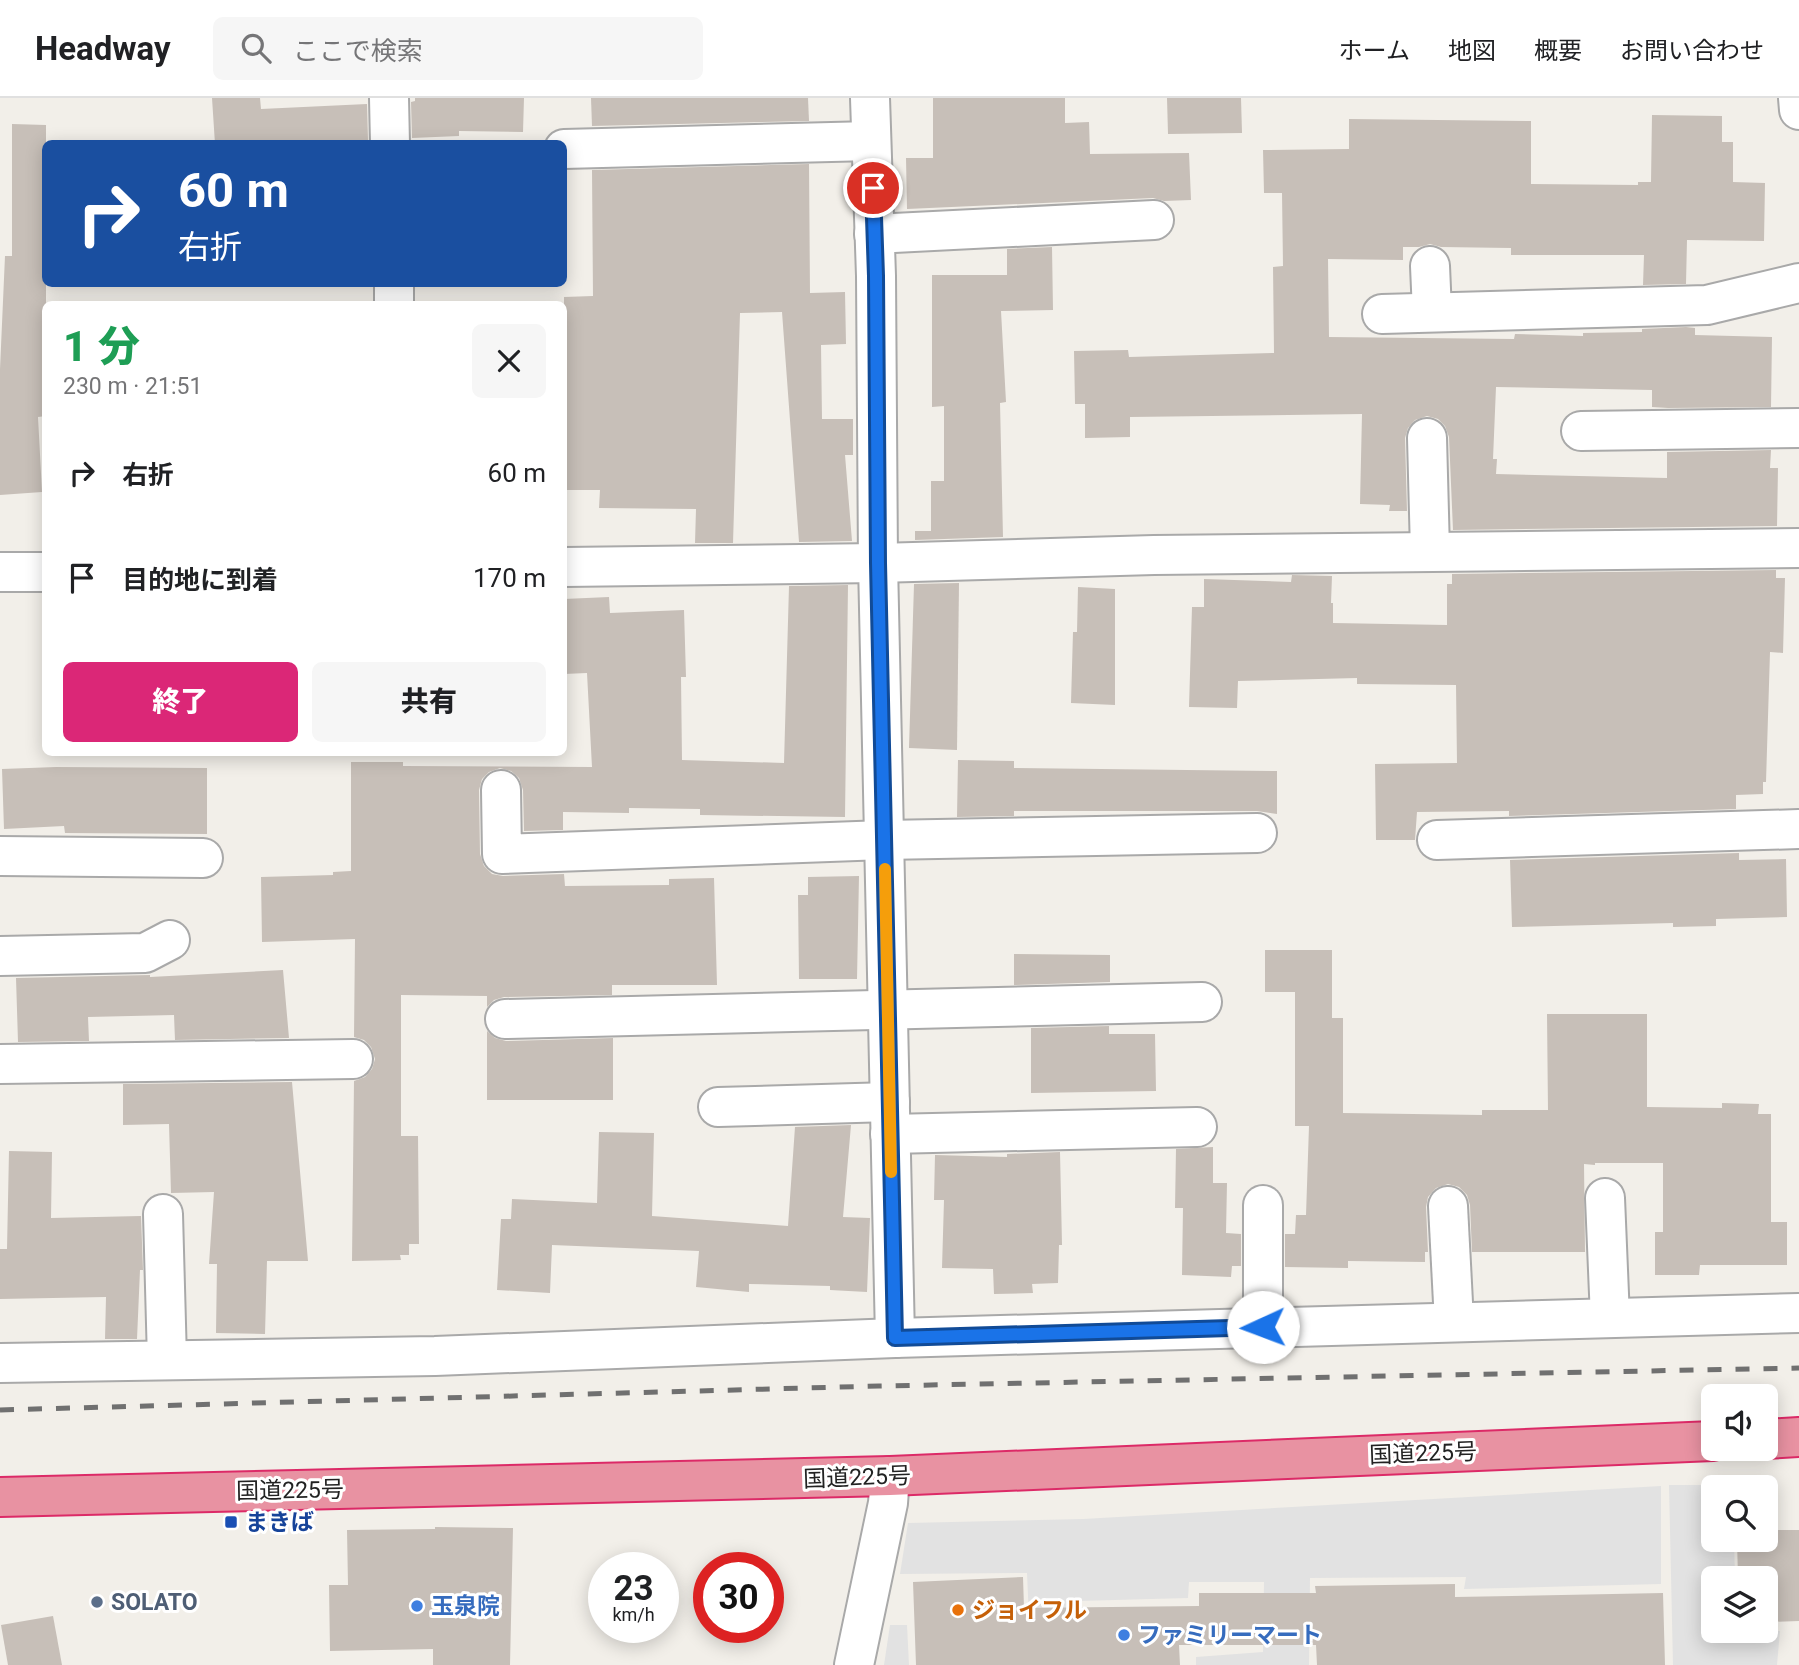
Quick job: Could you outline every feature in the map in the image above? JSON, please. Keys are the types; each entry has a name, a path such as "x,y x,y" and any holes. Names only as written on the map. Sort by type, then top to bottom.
{"highway":[{"path":"1778,1438 1799,1437"},
{"name":"国道225号","path":"0,1497 890,1476 1701,1442"}],"street":[{"path":"389,98 390,140"},
{"path":"870,98 895,1338"},
{"path":"1798,98 1799,110"},
{"path":"567,149 871,141"},
{"path":"874,234 1154,220"},
{"path":"1430,266 1432,312"},
{"path":"1382,314 1707,305 1799,283"},
{"path":"1581,431 1799,428"},
{"path":"1427,438 1430,551"},
{"path":"567,567 878,563 1154,555 1799,548"},
{"path":"0,572 42,572"},
{"path":"500,790 502,854 884,840 1257,833"},
{"path":"1437,840 1799,829"},
{"path":"0,856 203,858"},
{"path":"0,956 145,953 170,940"},
{"path":"505,1019 1202,1002"},
{"path":"0,1063 353,1059"},
{"path":"718,1107 890,1118 1198,1126"},
{"path":"1605,1198 1611,1318"},
{"path":"1263,1205 1263,1327"},
{"path":"1448,1206 1454,1322"},
{"path":"163,1214 167,1360"},
{"path":"0,1363 435,1356 895,1338 1799,1313"},
{"path":"854,1665 888,1503 890,1476"}],"shaded area":[{"path":"1669,1485 1701,1485 1701,1552 1734,1552 1735,1566 1701,1566 1701,1643 1778,1643 1780,1631 1777,1665 1673,1665"},
{"path":"1661,1486 1661,1584 1464,1589 1466,1577 1310,1578 1309,1665 1196,1665 1196,1657 1263,1652 1264,1582 1189,1582 1188,1598 1078,1601 1077,1665 1031,1665 1027,1573 900,1574 908,1523 1083,1519"},
{"path":"890,1625 907,1625 909,1665 884,1665"}],"building":[{"path":"212,98 260,98 261,109 367,104 368,140 215,140"},
{"path":"415,98 524,98 523,132 459,131 459,136 412,138 411,102 415,101"},
{"path":"591,98 808,98 809,121 592,126"},
{"path":"933,98 1065,98 1065,123 1089,122 1090,154 1189,153 1191,200 1164,201 1153,198 907,209 906,158 933,158"},
{"path":"1167,98 1241,98 1242,133 1168,134"},
{"path":"1652,115 1722,116 1722,142 1733,142 1733,182 1765,183 1764,241 1687,240 1686,284 1643,285 1644,255 1511,255 1511,248 1441,247 1430,244 1403,247 1403,260 1328,259 1329,337 1514,339 1515,334 1583,336 1583,333 1642,332 1642,329 1686,327 1695,328 1695,335 1772,337 1771,407 1652,407 1652,390 1496,387 1493,459 1497,459 1496,474 1667,478 1667,452 1771,450 1770,468 1778,468 1777,526 1453,530 1449,437 1445,426 1438,419 1427,416 1415,420 1408,428 1405,438 1407,511 1389,511 1390,505 1360,504 1362,414 1130,417 1130,437 1085,438 1085,404 1075,404 1074,351 1128,350 1129,357 1274,353 1273,267 1283,266 1282,193 1264,193 1263,150 1349,149 1349,119 1531,121 1531,184 1638,185 1638,182 1651,182"},
{"path":"12,124 46,125 46,140 42,140 42,287 46,287 46,301 42,301 42,416 38,417 42,492 0,495 0,369 5,256 12,256"},
{"path":"809,164 810,293 845,292 846,344 821,345 822,419 853,419 853,455 845,455 852,541 799,542 782,312 740,313 733,543 695,543 696,509 599,508 600,490 567,490 567,301 564,301 564,297 593,296 592,170"},
{"path":"1052,247 1053,310 1001,311 1006,402 1000,403 1003,537 915,540 915,531 931,531 931,481 944,481 944,406 932,407 932,275 1007,275 1007,249"},
{"path":"1776,570 1776,578 1785,578 1783,653 1770,652 1766,782 1763,782 1763,794 1736,795 1736,809 1509,816 1509,811 1417,812 1415,840 1376,840 1375,764 1457,763 1456,685 1357,684 1357,678 1238,681 1237,708 1189,707 1192,607 1204,607 1204,579 1291,582 1292,575 1332,576 1333,623 1447,625 1447,584 1452,584 1452,574"},
{"path":"959,583 957,750 909,748 914,584"},
{"path":"848,585 845,817 700,815 700,809 629,808 629,813 563,812 563,830 524,831 523,790 519,778 511,771 500,768 489,772 482,779 479,790 480,854 484,866 492,874 564,874 565,886 669,885 669,879 714,878 717,985 612,985 612,995 504,997 494,1000 487,1007 487,996 401,995 401,1136 418,1136 419,1244 409,1244 409,1255 400,1255 401,1260 352,1261 354,1081 365,1077 372,1069 375,1059 371,1047 364,1040 354,1037 355,939 262,942 261,877 333,875 333,872 351,871 351,762 403,762 403,766 592,767 587,673 567,674 567,599 609,597 610,613 684,610 686,677 681,677 682,760 784,763 789,586"},
{"path":"1078,587 1115,589 1115,705 1071,703 1073,632 1077,632"},
{"path":"958,760 1014,761 1014,768 1277,771 1277,814 1257,811 1014,811 1014,816 957,817"},
{"path":"207,768 207,834 65,833 64,826 4,829 2,769"},
{"path":"1739,853 1739,860 1786,859 1787,917 1716,919 1716,926 1673,927 1673,923 1512,927 1510,860"},
{"path":"859,876 857,979 799,979 798,895 808,895 808,877"},
{"path":"1265,950 1332,950 1332,1018 1343,1018 1343,1113 1482,1115 1482,1110 1548,1110 1547,1014 1647,1014 1647,1107 1722,1108 1722,1103 1759,1104 1758,1114 1771,1114 1771,1222 1787,1222 1787,1265 1700,1265 1699,1275 1655,1275 1655,1232 1663,1232 1663,1163 1595,1163 1584,1164 1585,1252 1472,1252 1470,1205 1467,1195 1459,1187 1448,1184 1436,1188 1428,1197 1428,1252 1425,1252 1425,1262 1348,1261 1348,1268 1285,1267 1285,1234 1295,1234 1296,1215 1306,1215 1309,1126 1295,1126 1295,992 1265,992"},
{"path":"1014,954 1110,955 1110,982 1014,985"},
{"path":"283,970 289,1038 175,1040 174,1015 88,1017 89,1041 18,1042 16,978 150,977"},
{"path":"1109,1026 1109,1034 1155,1034 1156,1091 1031,1093 1031,1028"},
{"path":"487,1031 495,1038 506,1041 613,1038 613,1100 487,1100"},
{"path":"292,1082 308,1261 267,1261 265,1334 216,1333 217,1264 209,1264 214,1192 171,1193 169,1124 123,1125 123,1084"},
{"path":"851,1125 843,1217 870,1218 867,1292 830,1290 830,1286 749,1284 749,1292 696,1287 699,1251 552,1245 550,1293 497,1290 501,1219 511,1219 512,1199 597,1203 599,1132 654,1133 652,1216 788,1226 795,1127"},
{"path":"1213,1147 1213,1183 1227,1183 1226,1233 1241,1234 1241,1266 1232,1266 1231,1277 1182,1275 1183,1208 1175,1208 1176,1149"},
{"path":"9,1151 52,1152 51,1218 141,1216 143,1270 140,1270 137,1339 105,1339 106,1297 0,1299 0,1249 7,1249"},
{"path":"1060,1152 1062,1245 1059,1245 1058,1283 1032,1284 1033,1293 994,1294 993,1269 942,1268 944,1200 934,1200 935,1155 1007,1157 1007,1154"},
{"path":"513,1528 510,1665 433,1665 433,1649 330,1651 329,1585 348,1585 347,1530"},
{"path":"1778,1530 1799,1530 1799,1621 1778,1622 1778,1566 1738,1566 1737,1552 1778,1552"},
{"path":"1023,1577 1024,1608 1199,1606 1199,1593 1316,1593 1315,1586 1455,1584 1455,1597 1663,1593 1665,1665 1317,1665 1316,1645 1179,1645 1180,1665 916,1665 913,1582"},
{"path":"53,1616 62,1665 8,1665 1,1625"}],"railway":[{"path":"0,1410 879,1386 1799,1368"}],"slow traffic":[{"path":"885,869 891,1172"}],"place":[{"name":"まきば","path":"231,1522"},
{"name":"SOLATO","path":"97,1602"},
{"name":"玉泉院","path":"417,1606"},
{"name":"ジョイフル","path":"958,1610"},
{"name":"ファミリーマート","path":"1124,1635"}],"route":[{"path":"873,188 878,563 895,1338 1263,1327"}]}
